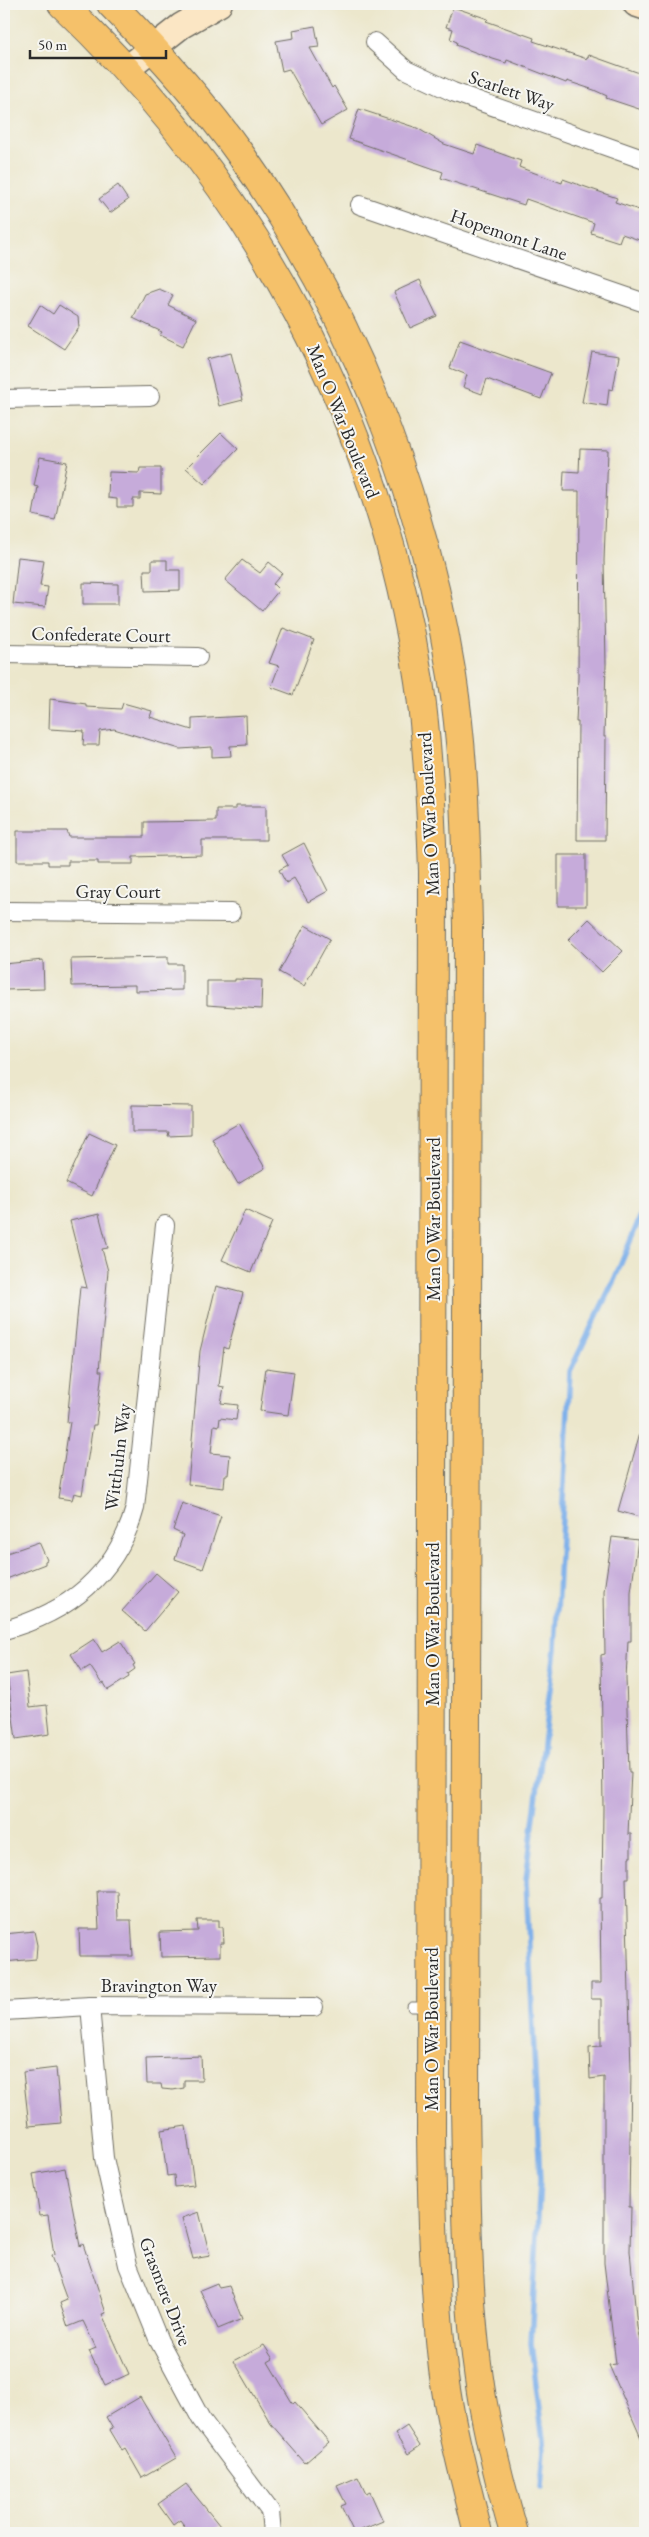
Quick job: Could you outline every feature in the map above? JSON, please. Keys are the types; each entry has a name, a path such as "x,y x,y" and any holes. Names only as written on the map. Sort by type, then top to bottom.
{"main road":[{"name":"Man O War Boulevard","path":"62,4 126,69 221,184 267,257 328,373 379,512 404,607 419,681 431,810 433,871 421,2007 431,2133 434,2272 444,2370 450,2412 478,2533"},
{"name":"Man O War Boulevard","path":"111,4 153,47 218,124 282,218 313,270 358,357 385,424 411,497 442,621 452,679 461,754 468,926 465,2066 467,2236 472,2318 483,2404 503,2496 514,2533"}],"street":[{"path":"126,69 181,26 219,4"},
{"path":"636,4 645,7"},
{"name":"Scarlett Way","path":"375,42 406,70 453,92 645,160"},
{"name":"Hopemont Lane","path":"360,205 645,303"},
{"path":"4,399 150,396"},
{"name":"Confederate Court","path":"4,654 198,657"},
{"name":"Gray Court","path":"4,912 232,912"},
{"name":"Witthuhn Way","path":"4,1630 28,1624 54,1611 77,1596 110,1563 131,1522 135,1508 165,1225"},
{"name":"Bravington Way","path":"4,2011 90,2006 314,2007"},
{"name":"Grasmere Drive","path":"90,2006 104,2158 128,2265 160,2341 201,2419 270,2511 272,2533"}],"building":[{"path":"453,7 534,38 533,41 587,59 589,55 645,75 645,111 606,98 607,96 594,90 567,81 566,83 507,60 506,63 456,45 457,42 450,39 453,29 446,27"},
{"path":"315,26 319,47 310,48 332,88 334,86 348,110 321,125 289,69 282,71 276,41 294,38 293,30"},
{"path":"359,109 417,128 444,144 474,154 477,145 521,161 519,167 524,169 562,183 563,179 617,198 615,202 645,212 645,242 622,234 619,242 591,233 594,223 526,199 524,205 441,178 443,172 349,139"},
{"path":"118,185 128,200 110,213 99,199"},
{"path":"420,280 437,316 410,328 394,292"},
{"path":"159,289 173,295 168,305 196,319 183,346 160,335 162,332 133,318 145,294"},
{"path":"40,305 53,314 59,305 78,317 79,327 64,349 28,326"},
{"path":"460,340 551,373 541,399 487,379 482,394 463,387 467,375 450,368"},
{"path":"592,352 619,356 613,390 609,389 607,406 582,402"},
{"path":"231,353 243,400 219,406 207,359"},
{"path":"221,433 238,449 204,484 186,468"},
{"path":"580,449 608,450 604,561 606,664 604,737 606,737 605,840 577,840 578,722 576,722 579,491 563,491 564,471 579,472"},
{"path":"40,457 67,462 55,520 33,515 38,487 34,486"},
{"path":"140,468 161,468 161,494 140,493 140,499 133,499 133,507 117,507 117,499 108,498 109,472 139,473"},
{"path":"18,557 44,560 40,586 48,587 45,607 13,604"},
{"path":"152,560 167,560 167,570 180,570 180,590 145,591 144,570 152,570"},
{"path":"242,560 260,573 269,562 282,573 273,584 279,590 262,611 225,580"},
{"path":"83,583 118,584 118,604 83,604"},
{"path":"283,628 314,640 293,695 271,687 279,666 269,663"},
{"path":"50,699 86,704 86,707 121,709 123,703 152,711 150,717 192,730 192,719 246,716 247,745 230,746 231,756 212,757 212,747 180,749 114,729 100,731 99,745 83,745 84,731 49,729"},
{"path":"236,806 266,806 266,840 202,840 202,855 133,857 133,864 98,864 98,861 68,861 68,865 48,865 48,861 17,861 17,831 67,831 69,837 144,837 144,822 216,821 216,809 236,809"},
{"path":"304,843 328,891 308,902 294,878 286,883 279,870 288,865 282,855"},
{"path":"558,855 586,855 586,906 558,906"},
{"path":"589,919 623,951 602,972 568,940"},
{"path":"305,925 330,939 304,986 279,972"},
{"path":"168,957 168,964 182,964 182,990 135,991 135,985 72,986 71,959"},
{"path":"43,960 44,989 4,990 4,964"},
{"path":"235,979 262,980 261,1009 207,1005 207,981 235,981"},
{"path":"132,1105 191,1106 191,1135 168,1136 169,1132 132,1132"},
{"path":"239,1123 265,1168 238,1184 212,1139"},
{"path":"89,1133 115,1145 92,1196 66,1183"},
{"path":"245,1210 272,1222 251,1272 222,1260"},
{"path":"99,1214 108,1248 102,1249 108,1271 99,1371 102,1371 96,1425 93,1425 82,1495 74,1493 72,1500 58,1498 70,1422 67,1422 80,1287 87,1288 70,1221"},
{"path":"216,1286 243,1293 228,1349 224,1347 219,1386 224,1387 221,1403 238,1405 236,1420 220,1418 219,1426 214,1425 211,1453 230,1455 228,1475 225,1475 224,1488 188,1484 200,1351"},
{"path":"266,1368 294,1372 288,1415 260,1411"},
{"path":"641,1429 645,1429 645,1510 643,1518 618,1511"},
{"path":"182,1503 221,1516 203,1569 175,1559 183,1535 173,1530"},
{"path":"612,1537 638,1540 631,1592 631,1641 628,1641 626,1678 629,1772 631,1772 628,1834 631,1834 631,1857 629,1857 629,1878 626,1878 631,2071 630,2251 637,2327 645,2365 645,2447 609,2365 616,2364 604,2263 604,2077 590,2079 589,2047 601,2046 601,1999 591,1999 591,1983 601,1983 600,1898 602,1898 603,1807 601,1655 605,1654 604,1591"},
{"path":"39,1542 47,1560 45,1564 4,1580 4,1554"},
{"path":"156,1573 178,1592 145,1631 122,1611"},
{"path":"94,1639 102,1652 120,1641 135,1664 133,1665 135,1669 128,1674 129,1677 108,1690 90,1666 82,1671 71,1654"},
{"path":"26,1672 30,1707 47,1705 50,1734 16,1739 7,1675"},
{"path":"97,1891 117,1891 118,1920 131,1920 133,1956 80,1956 79,1929 99,1929"},
{"path":"197,1920 219,1920 219,1927 223,1927 224,1943 220,1943 220,1956 161,1957 160,1932 198,1931"},
{"path":"34,1931 37,1945 36,1959 4,1962 4,1934"},
{"path":"201,2056 202,2080 184,2080 184,2088 173,2090 162,2089 161,2084 147,2084 146,2058"},
{"path":"56,2068 61,2123 29,2126 23,2072"},
{"path":"186,2126 194,2185 175,2187 174,2175 167,2176 161,2130"},
{"path":"65,2168 80,2246 83,2244 106,2313 102,2314 129,2374 105,2385 89,2351 96,2348 83,2321 68,2327 60,2303 67,2300 51,2256 54,2255 48,2215 40,2216 33,2174"},
{"path":"199,2212 210,2256 193,2259 182,2218"},
{"path":"217,2283 219,2288 229,2286 242,2319 218,2329 200,2290"},
{"path":"264,2345 273,2359 268,2362 293,2404 295,2402 329,2442 305,2463 271,2424 234,2361"},
{"path":"140,2397 176,2458 142,2478 125,2448 122,2450 110,2430 113,2429 106,2417"},
{"path":"407,2426 420,2446 408,2454 395,2434"},
{"path":"358,2477 366,2494 370,2492 383,2521 354,2533 341,2506 346,2504 337,2486"},
{"path":"186,2484 220,2526 210,2533 190,2533 180,2520 173,2525 158,2504"}],"waterway":[{"path":"541,2487 544,2449 531,2343 540,2180 526,1880 555,1649 570,1371 615,1278 641,1215 645,1212"}]}
